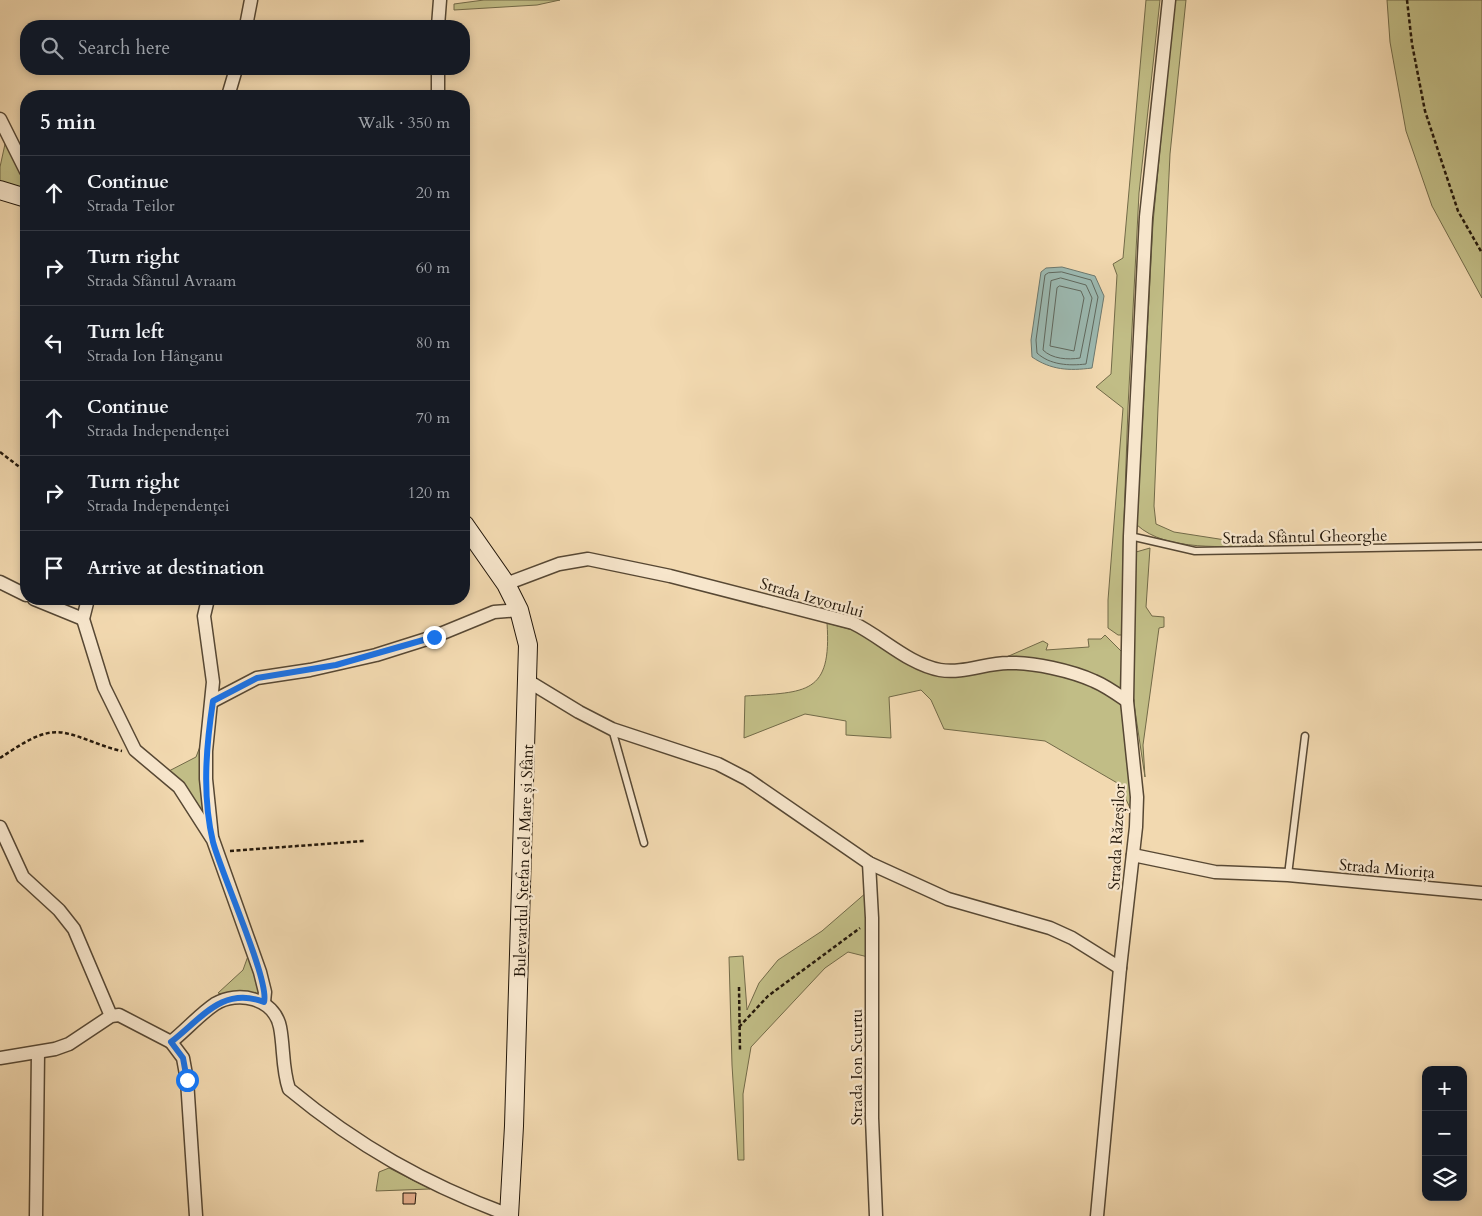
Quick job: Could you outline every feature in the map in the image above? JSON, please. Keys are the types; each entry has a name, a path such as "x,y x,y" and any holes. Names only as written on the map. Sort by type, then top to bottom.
{"street":[{"path":"247,20 251,0"},
{"path":"438,20 440,0"},
{"name":"Strada Răzeșilor","path":"1096,1216 1133,855 1137,797 1127,701 1130,536 1146,217 1169,0"},
{"path":"230,90 234,75"},
{"path":"438,75 438,90"},
{"path":"0,119 20,159"},
{"path":"0,190 20,196"},
{"name":"Bulevardul Ștefan cel Mare și Sfânt","path":"470,533 506,584 519,610 528,645 514,1116 509,1215"},
{"name":"Strada Izvorului","path":"506,584 559,564 588,559 670,576 853,623 869,630 920,664 941,670 981,668 1008,663 1041,666 1094,681 1127,701"},
{"path":"0,582 20,593"},
{"path":"49,605 83,619"},
{"path":"86,605 83,619 104,687 135,750 179,786 214,846 260,972 265,992 264,1002"},
{"path":"207,605 204,616 213,682 213,701 206,751 206,779 214,846"},
{"path":"213,701 257,678 310,670 368,657 434,637 494,612 519,610"},
{"path":"528,681 579,712 612,729 718,764 747,779 869,863 948,899 1050,928 1072,938 1120,968"},
{"path":"0,827 23,877 58,910 74,929 111,1016"},
{"name":"Strada Miorița","path":"1133,855 1215,872 1288,875 1482,893"},
{"name":"Strada Ion Scurtu","path":"869,863 872,918 872,1118 876,1216"},
{"path":"171,1042 214,1005 225,999 264,1002 275,1013 280,1026 289,1089 376,1154 465,1198 509,1215"},
{"path":"0,1058 38,1053 69,1044 111,1016 119,1016 171,1042 183,1058 187,1080 196,1216"},
{"path":"36,1216 38,1053"}],"lane":[{"name":"Strada Sfântul Gheorghe","path":"1130,536 1195,550 1360,550 1482,546"},
{"path":"612,729 644,843"},
{"path":"1288,875 1305,736"}],"path":[{"path":"1407,0 1412,44 1425,111 1458,211 1482,253"},
{"path":"0,452 20,467"},
{"path":"0,758 36,737 52,732 65,733 120,751 135,750"},
{"path":"214,846 364,841"},
{"path":"740,1027 768,996 872,918"},
{"path":"739,987 740,1051"}],"shaded area":[{"path":"484,0 560,0 537,5 454,10 454,4"},
{"path":"1146,0 1160,0 1139,193 1128,407 1123,549 1123,635 1118,635 1108,628 1108,600 1123,408 1096,387 1111,374 1117,275 1113,264 1123,258"},
{"path":"1174,0 1186,0 1170,154 1154,506 1156,524 1174,532 1264,546 1197,546 1180,544 1149,534 1137,525 1153,223"},
{"path":"1387,0 1482,0 1482,298 1432,206 1406,131 1390,42"},
{"path":"5,144 20,169 20,189 0,182 0,167"},
{"path":"1150,548 1146,607 1152,616 1164,617 1164,627 1159,628 1143,745 1145,777 1131,691 1134,667 1133,558 1136,552"},
{"path":"827,623 864,633 914,665 1038,670 1093,685 1117,699 1123,707 1132,789 1130,808 1119,784 1045,741 944,729 931,700 921,690 889,697 891,738 846,735 846,721 805,714 744,738 745,696 799,690 811,685 819,677 825,664"},
{"path":"1105,635 1123,653 1123,692 1002,659 1043,641 1048,644 1046,650 1089,647 1088,639 1101,639"},
{"path":"201,744 207,826 167,772 196,757"},
{"path":"867,892 868,957 848,952 825,968 751,1047 743,1094 744,1160 738,1160 732,1065 729,957 743,956 747,1010 759,983 778,960 822,931"},
{"path":"248,956 259,991 256,996 224,995 218,993 243,970"},
{"path":"389,1168 430,1189 376,1191 379,1172"}],"water":[{"path":"1062,267 1095,276 1104,296 1092,368 1053,367 1032,357 1031,340 1041,272 1046,268"}],"building":[{"path":"403,1193 416,1193 415,1204 403,1204"}],"route":[{"path":"187,1080 183,1058 171,1042 214,1005 225,999 259,1000 264,1002 266,996 260,972 213,840 206,779 206,751 213,701 257,678 336,665 434,637"}]}
